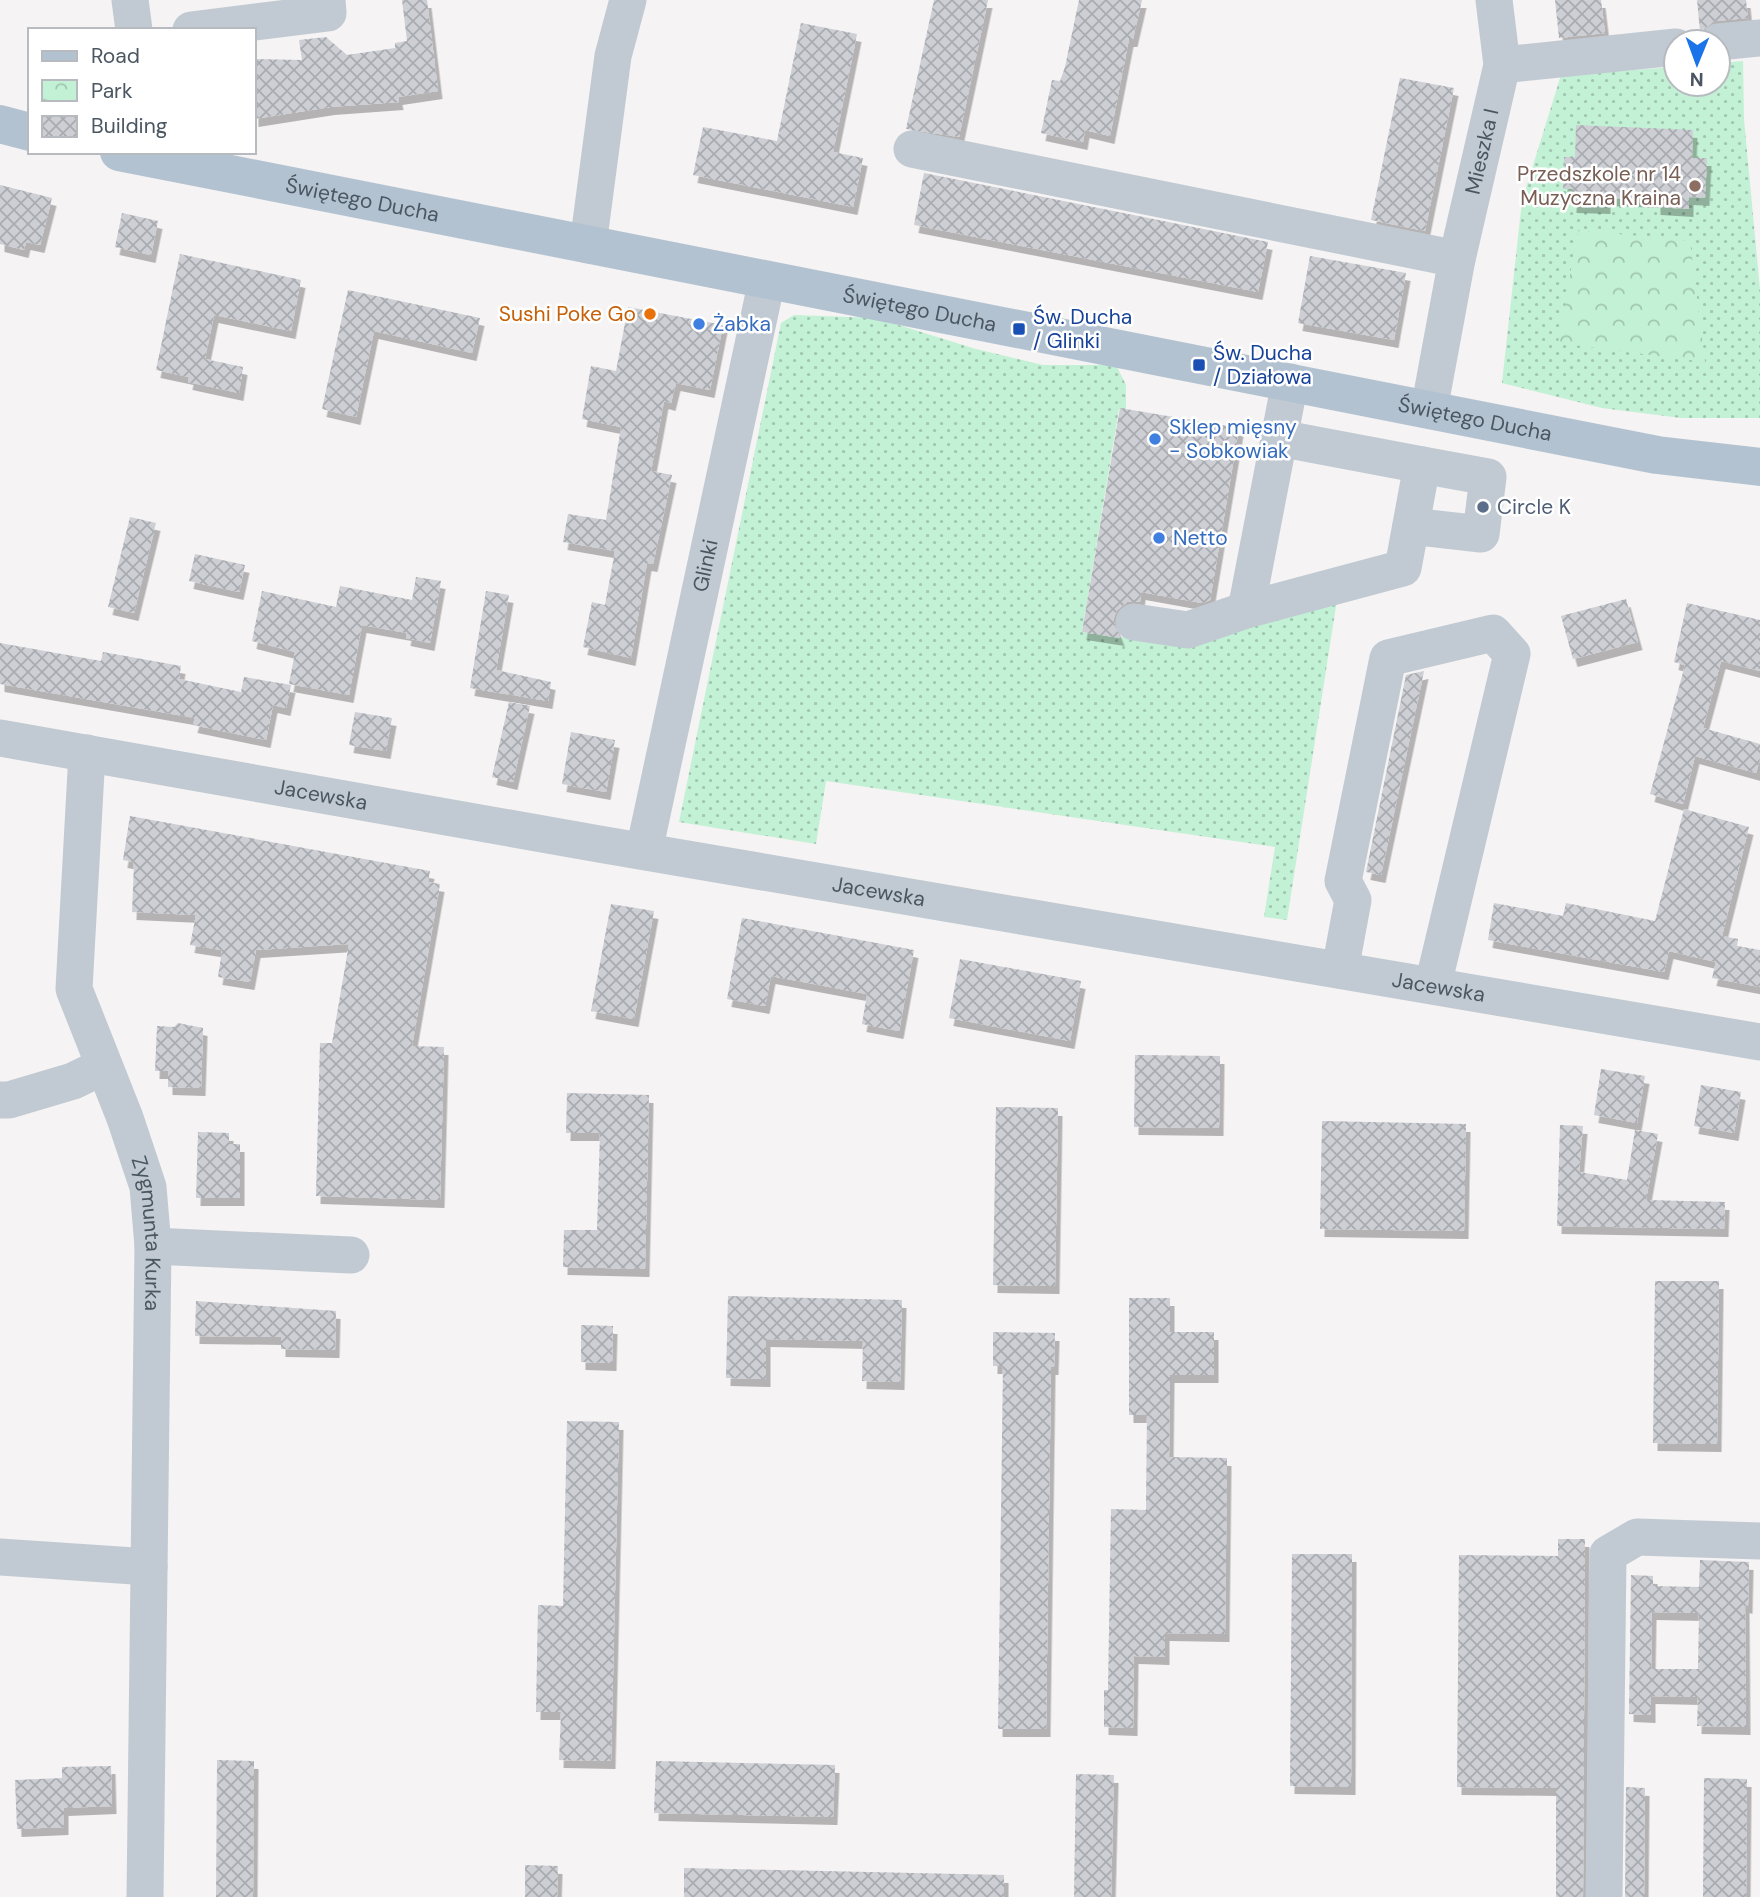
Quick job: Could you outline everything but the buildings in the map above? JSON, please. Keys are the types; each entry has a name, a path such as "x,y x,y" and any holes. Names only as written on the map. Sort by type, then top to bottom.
{"main road":[{"path":"0,124 28,131"},
{"name":"Świętego Ducha","path":"133,154 1657,455 1760,467"}],"street":[{"path":"130,0 134,28"},
{"path":"207,28 328,13 327,0"},
{"path":"588,244 612,57 628,0"},
{"path":"1494,0 1502,65 1662,48"},
{"path":"1732,41 1760,38"},
{"name":"Mieszka I","path":"1429,410 1457,259 1502,65"},
{"path":"912,149 1457,259"},
{"name":"Glinki","path":"644,851 767,280"},
{"path":"1246,610 1290,382"},
{"path":"1279,439 1488,477 1481,534 1411,526"},
{"path":"1134,622 1188,630 1246,610 1403,568 1422,465"},
{"path":"1340,970 1353,900 1343,881 1388,659 1493,633 1512,654 1433,985"},
{"name":"Jacewska","path":"0,738 1760,1042"},
{"name":"Zygmunta Kurka","path":"87,753 74,989 148,1187 153,1246 145,1897"},
{"path":"0,1100 9,1100 73,1081 104,1066"},
{"path":"153,1246 351,1255"},
{"path":"1604,1897 1608,1554 1637,1537 1760,1541"},
{"path":"0,1557 149,1567"}],"green space":[{"path":"1743,61 1744,119 1760,290 1760,418 1681,418 1602,408 1502,383 1522,201 1561,75 1662,68 1662,98 1732,98 1732,62"},
{"path":"1578,230 1690,241 1705,362 1558,343"},
{"path":"794,315 876,318 976,349 1043,365 1116,365 1126,385 1126,409 1119,409 1082,632 1122,638 1123,630 1337,600 1287,920 1264,917 1275,847 826,781 816,844 679,822 781,323"}],"place":[{"name":"Przedszkole nr 14 Muzyczna Kraina","path":"1695,186"},
{"name":"Sushi Poke Go","path":"650,314"},
{"name":"Żabka","path":"699,324"},
{"name":"Św. Ducha / Glinki","path":"1019,329"},
{"name":"Św. Ducha / Działowa","path":"1199,365"},
{"name":"Sklep mięsny - Sobkowiak","path":"1155,439"},
{"name":"Circle K","path":"1483,507"},
{"name":"Netto","path":"1159,538"}]}
